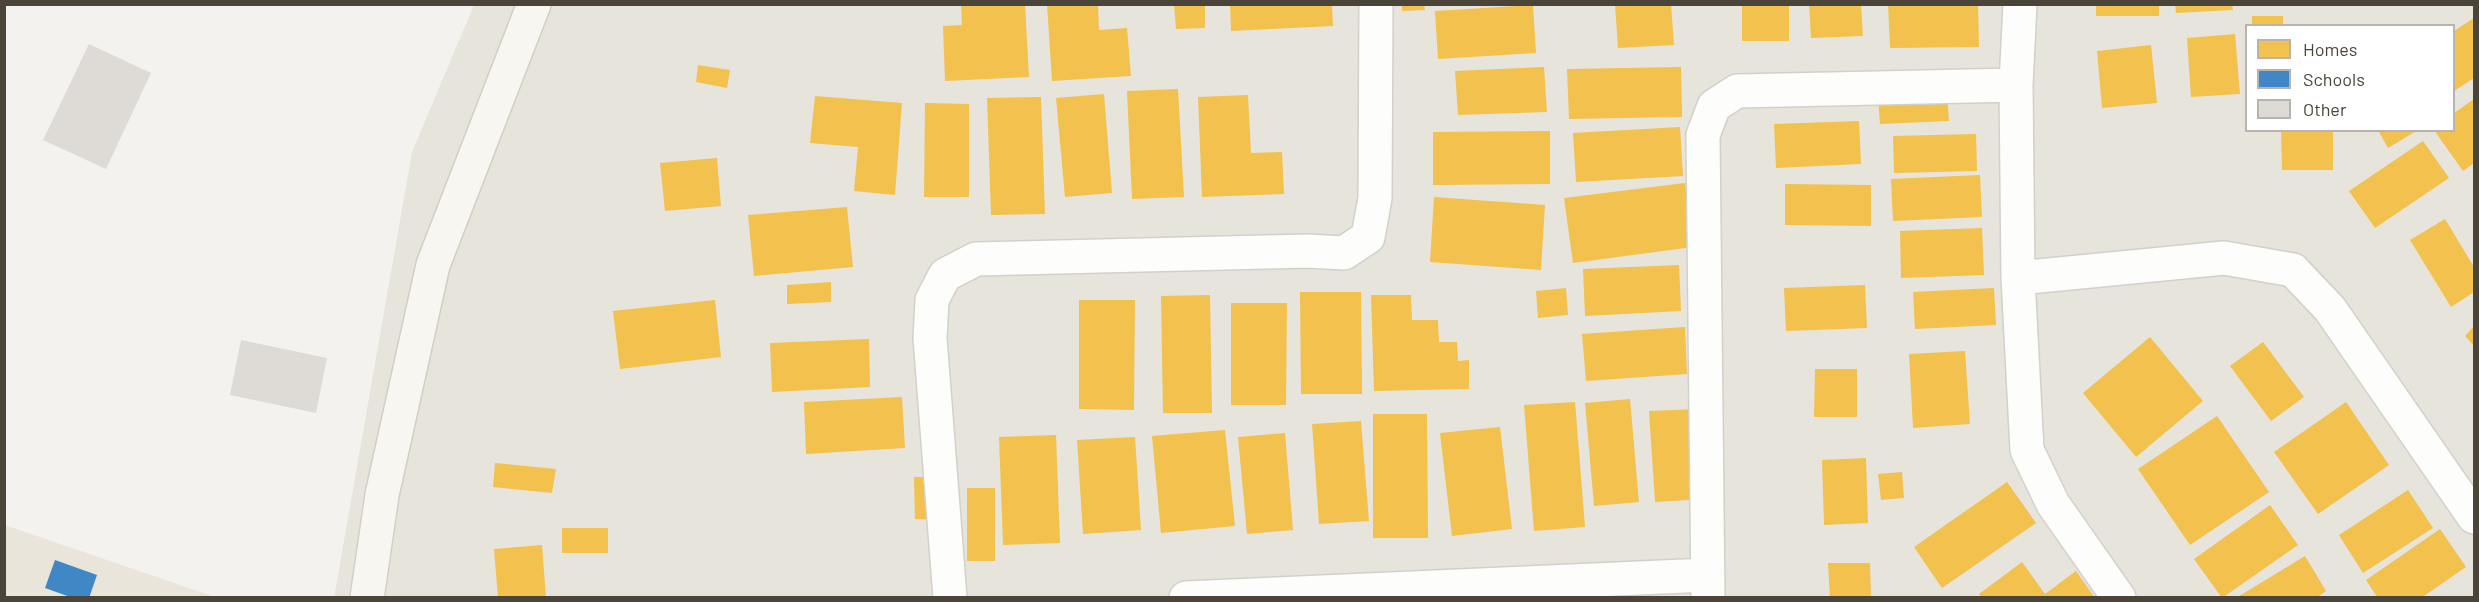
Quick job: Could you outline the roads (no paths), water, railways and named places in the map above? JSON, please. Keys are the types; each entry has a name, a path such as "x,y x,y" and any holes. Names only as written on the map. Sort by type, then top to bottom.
{"street":[{"path":"367,597 382,495 433,265 534,4"},
{"path":"950,597 930,338 932,300 945,274 976,259 1308,251 1344,253 1368,237 1375,198 1376,4"},
{"path":"2020,4 2016,85 2018,278 2028,450 2053,504 2119,597"},
{"path":"1186,597 1707,586 1703,135 1714,106 1737,91 2016,85"},
{"path":"2018,278 2224,258 2293,270 2330,309 2475,517"}]}
